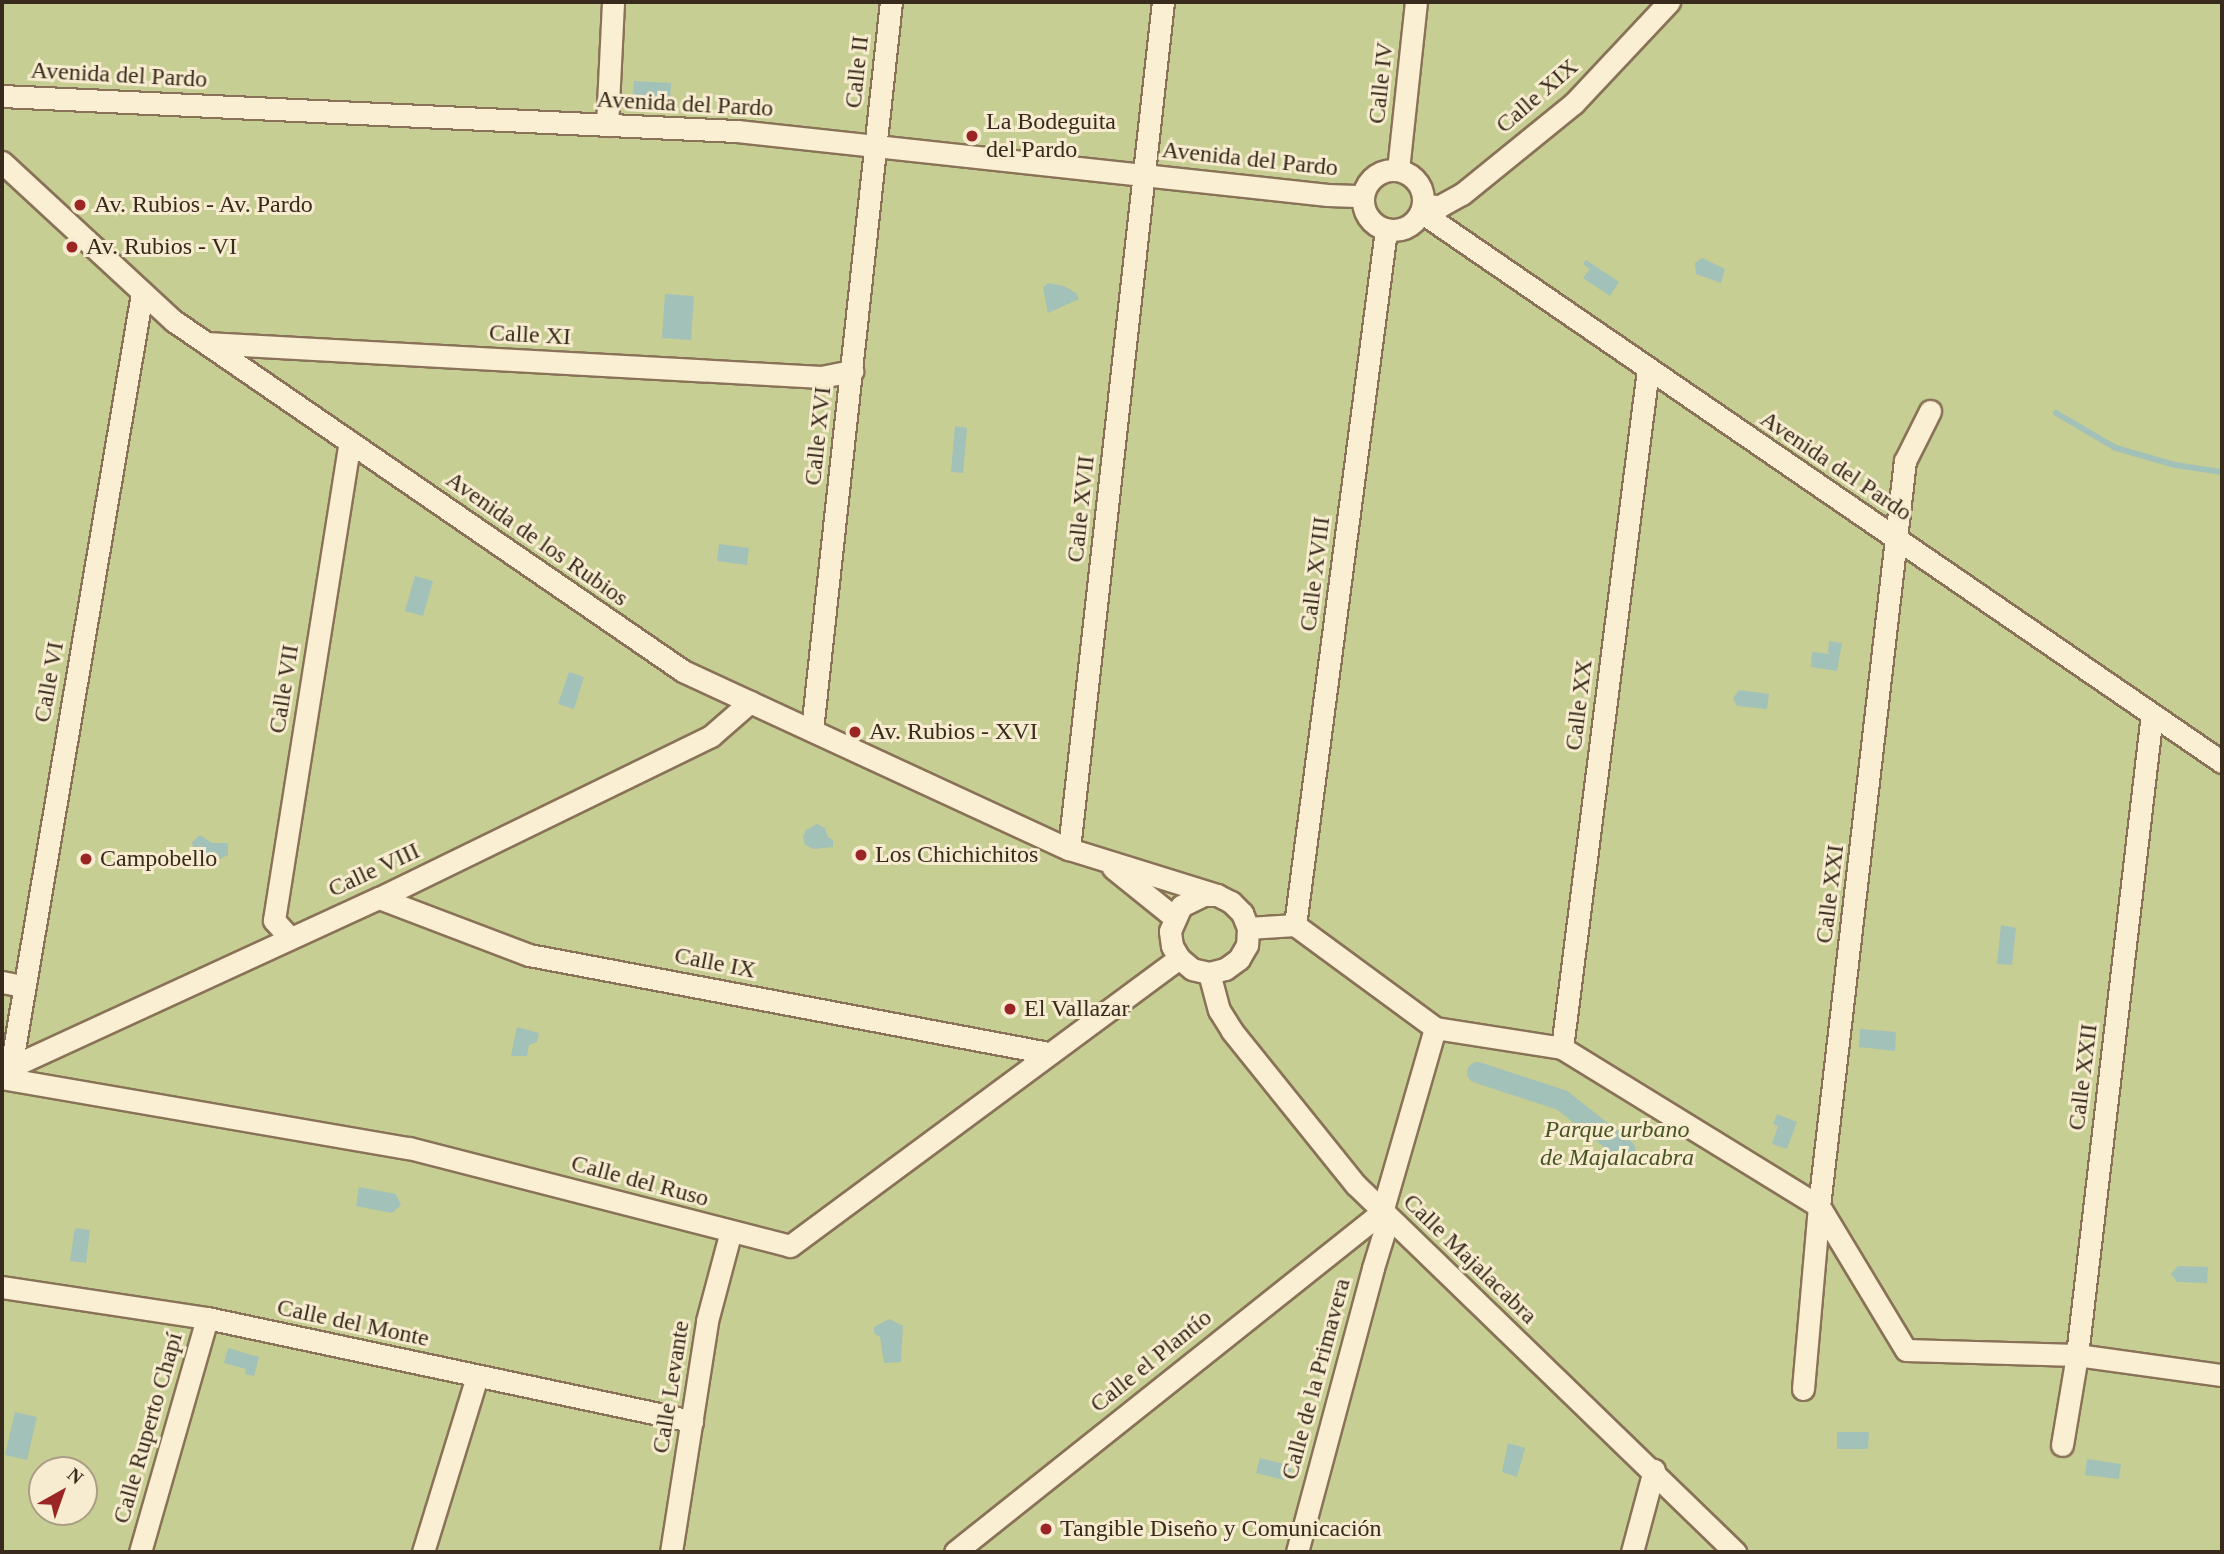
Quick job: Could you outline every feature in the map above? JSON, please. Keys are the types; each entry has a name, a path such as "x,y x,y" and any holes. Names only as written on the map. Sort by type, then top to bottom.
{"street":[{"path":"607,125 613,2"},
{"name":"Calle II","path":"876,147 891,2"},
{"name":"Calle XVII","path":"1069,849 1163,2"},
{"name":"Calle IV","path":"1398,170 1416,2"},
{"name":"Calle XIX","path":"1422,209 1440,206 1461,194 1574,103 1667,3"},
{"name":"Avenida del Pardo","path":"2,96 737,131 1328,195 1363,196"},
{"name":"Calle XVI","path":"812,730 876,147"},
{"name":"Avenida de los Rubios","path":"2,162 142,293 204,343 683,671 1069,849 1217,895 1237,907 1248,928"},
{"path":"1385,170 1398,170 1418,182 1422,209 1413,223 1400,230 1386,230 1368,218 1363,196 1366,185 1374,176 1385,170"},
{"name":"Avenida del Pardo","path":"1422,209 1648,369 2222,762"},
{"name":"Calle XVIII","path":"1295,925 1386,230"},
{"name":"Calle VI","path":"5,1074 23,986 142,293"},
{"name":"Calle XI","path":"204,343 821,377 852,371"},
{"name":"Calle XX","path":"1562,1048 1648,369"},
{"name":"Calle XXI","path":"1802,1389 1819,1206 1898,541 1905,461 1930,411"},
{"name":"Calle VII","path":"290,938 274,920 350,442"},
{"name":"Calle VIII","path":"5,1074 379,898 710,736 750,702"},
{"name":"Calle XXII","path":"2062,1445 2077,1355 2152,715"},
{"name":"Avenida de los Rubios","path":"1103,861 1174,917"},
{"path":"1217,895 1192,899 1174,917 1171,938 1179,958 1192,969 1209,973 1225,969 1239,959 1247,945 1248,928 1295,925 1435,1028 1562,1048 1819,1206 1906,1350 2077,1355 2222,1375"},
{"name":"Calle IX","path":"379,898 528,955 1048,1053"},
{"name":"Calle del Ruso","path":"5,1074 409,1148 790,1246 1179,958"},
{"name":"Calle Majalacabra","path":"1209,973 1219,1010 1232,1031 1356,1185 1654,1470 1735,1552"},
{"path":"2,982 23,986"},
{"name":"Calle de la Primavera","path":"1297,1552 1385,1229 1435,1028"},
{"name":"Calle el Plantío","path":"955,1552 1387,1217"},
{"name":"Calle Levante","path":"671,1552 706,1321 731,1231"},
{"name":"Calle del Monte","path":"2,1287 207,1318 692,1420"},
{"name":"Calle Ruperto Chapí","path":"140,1552 207,1318"},
{"path":"423,1552 477,1376"},
{"path":"1632,1552 1654,1470"}],"green space":[{"name":"Parque urbano de Majalacabra","path":"2,2 2222,2 2222,1552 2,1552"}],"water":[{"path":"634,81 671,83 670,102 633,99"},
{"path":"1702,258 1725,269 1721,283 1696,274 1695,263"},
{"path":"1586,260 1619,282 1610,296 1583,278 1590,269 1583,264"},
{"path":"1048,283 1064,286 1076,293 1079,299 1048,313 1043,288"},
{"path":"665,294 694,296 691,340 662,338"},
{"path":"955,426 967,428 963,473 951,472"},
{"path":"719,544 749,548 747,565 717,561"},
{"path":"415,576 433,581 423,616 405,611"},
{"path":"1829,641 1842,643 1837,671 1811,667 1812,652 1830,654"},
{"path":"569,672 584,677 574,709 558,704"},
{"path":"1739,690 1769,694 1767,709 1737,706 1733,698"},
{"path":"817,824 825,828 828,837 833,840 833,847 814,849 805,845 803,837 806,830"},
{"path":"200,835 212,843 228,843 228,855 220,859 199,856 200,852 205,851 193,847 192,842"},
{"path":"2001,925 2016,928 2012,965 1997,964"},
{"path":"517,1027 539,1033 537,1042 529,1045 527,1056 511,1056"},
{"path":"1860,1029 1896,1032 1895,1051 1859,1047"},
{"path":"1777,1114 1797,1122 1787,1149 1772,1144 1778,1126 1773,1124"},
{"path":"359,1187 396,1194 401,1205 392,1213 356,1206"},
{"path":"75,1228 90,1230 86,1263 70,1261"},
{"path":"2178,1266 2208,1267 2207,1283 2177,1282 2171,1274"},
{"path":"889,1319 903,1326 901,1362 884,1363 880,1337 874,1333 874,1327"},
{"path":"228,1348 259,1357 254,1376 245,1374 246,1369 224,1363"},
{"path":"15,1412 37,1417 27,1460 5,1455"},
{"path":"1837,1432 1869,1432 1868,1449 1837,1449"},
{"path":"1508,1443 1525,1448 1517,1477 1502,1472"},
{"path":"1260,1458 1292,1466 1288,1481 1256,1473"},
{"path":"2087,1459 2121,1464 2119,1479 2085,1475"}],"waterway":[{"path":"2056,413 2116,448 2175,465 2222,472"},
{"path":"1477,1072 1562,1100 1625,1150"}],"place":[{"name":"La Bodeguita del Pardo","path":"972,136"},
{"name":"Av. Rubios - Av. Pardo","path":"80,205"},
{"name":"Av. Rubios - VI","path":"72,247"},
{"name":"Av. Rubios - XVI","path":"855,732"},
{"name":"Los Chichichitos","path":"861,855"},
{"name":"Campobello","path":"86,859"},
{"name":"El Vallazar","path":"1010,1009"},
{"name":"Tangible Diseño y Comunicación","path":"1046,1529"}]}
